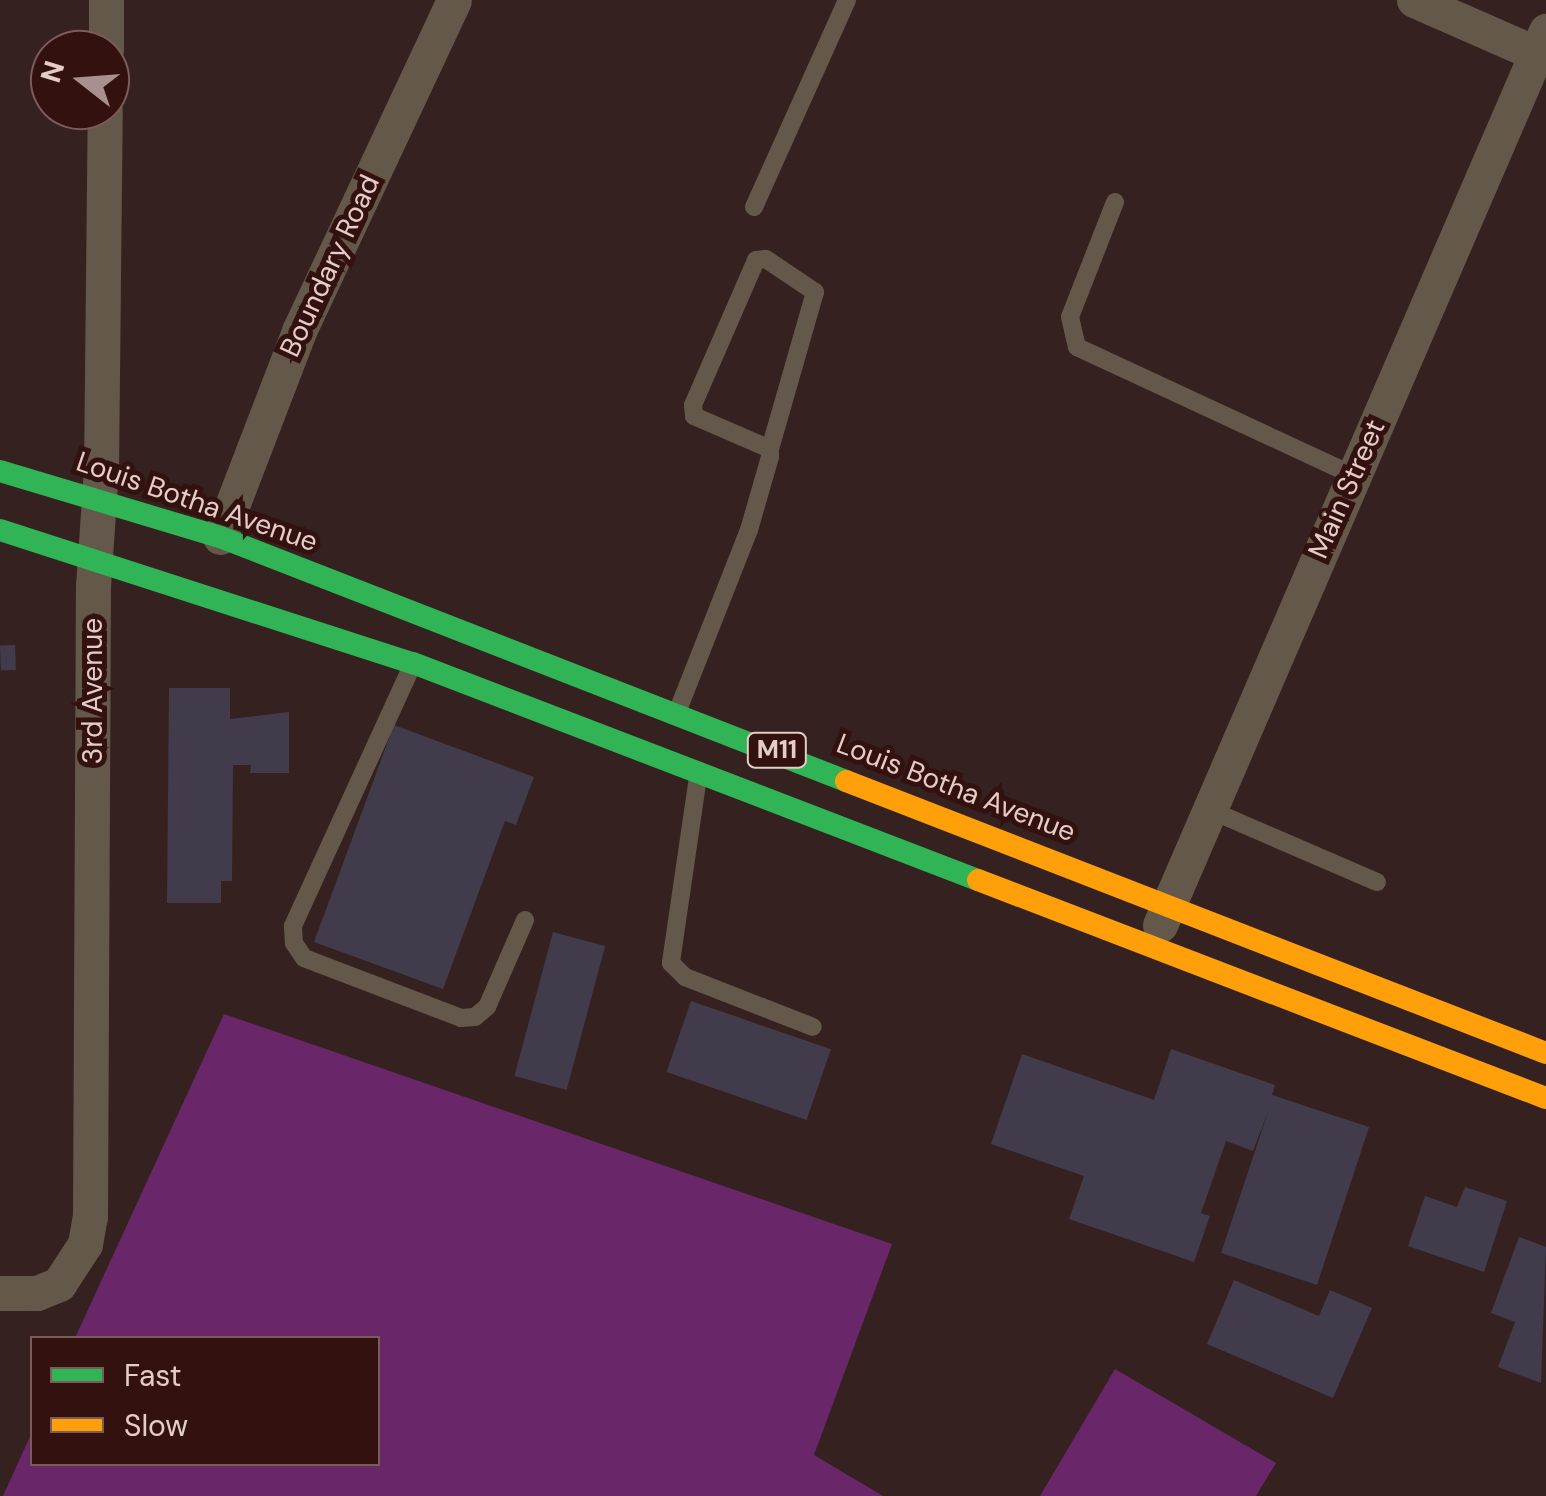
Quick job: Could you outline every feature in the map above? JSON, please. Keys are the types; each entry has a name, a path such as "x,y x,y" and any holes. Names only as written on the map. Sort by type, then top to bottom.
{"main road":[{"name":"Louis Botha Avenue","path":"0,471 220,537 678,710 1546,1053"},
{"name":"M11","path":"0,530 413,663 1546,1098"}],"street":[{"path":"106,0 106,30"},
{"name":"Boundary Road","path":"220,537 299,331 454,0"},
{"path":"1414,0 1543,48"},
{"name":"Main Street","path":"1153,948 1207,808 1543,48"},
{"name":"3rd Avenue","path":"0,1293 50,1290 72,1268 90,1218 94,558 99,498 105,130"}],"lane":[{"path":"754,207 847,0"},
{"path":"1114,202 1070,318 1077,347 1353,475"},
{"path":"678,710 749,530 815,292 766,259 756,260 692,405 694,416 770,449"},
{"path":"413,663 293,926 294,943 304,958 461,1018 475,1017 487,1006 526,920"},
{"path":"700,772 671,963 685,977 812,1027"},
{"path":"1207,808 1377,882"}],"shaded area":[{"path":"224,1014 892,1244 814,1455 883,1496 3,1496 30,1436 30,1466 380,1466 380,1336 76,1336"},
{"path":"1115,1369 1276,1463 1256,1496 1040,1496"}],"building":[{"path":"15,645 16,670 1,671 0,646"},
{"path":"169,688 230,688 230,719 289,712 289,773 250,773 251,765 233,765 232,881 221,881 221,903 167,903"},
{"path":"394,725 534,777 516,825 505,821 443,989 314,942"},
{"path":"553,932 605,946 567,1090 514,1076"},
{"path":"691,1001 831,1049 807,1120 667,1072"},
{"path":"1171,1049 1275,1085 1272,1095 1369,1127 1317,1285 1221,1253 1268,1112 1253,1151 1226,1141 1201,1213 1210,1216 1194,1262 1069,1219 1084,1176 991,1144 1022,1054 1154,1100"},
{"path":"1465,1187 1507,1201 1484,1272 1408,1246 1425,1196 1457,1207"},
{"path":"1519,1237 1546,1247 1541,1383 1498,1367 1515,1322 1491,1313"},
{"path":"1234,1280 1319,1316 1330,1290 1372,1308 1333,1398 1207,1344"}],"traffic: fast":[{"path":"0,471 220,537 846,781"},
{"path":"0,530 413,663 978,880"}],"traffic: slow":[{"path":"846,781 1546,1053"},
{"path":"978,880 1546,1098"}]}
